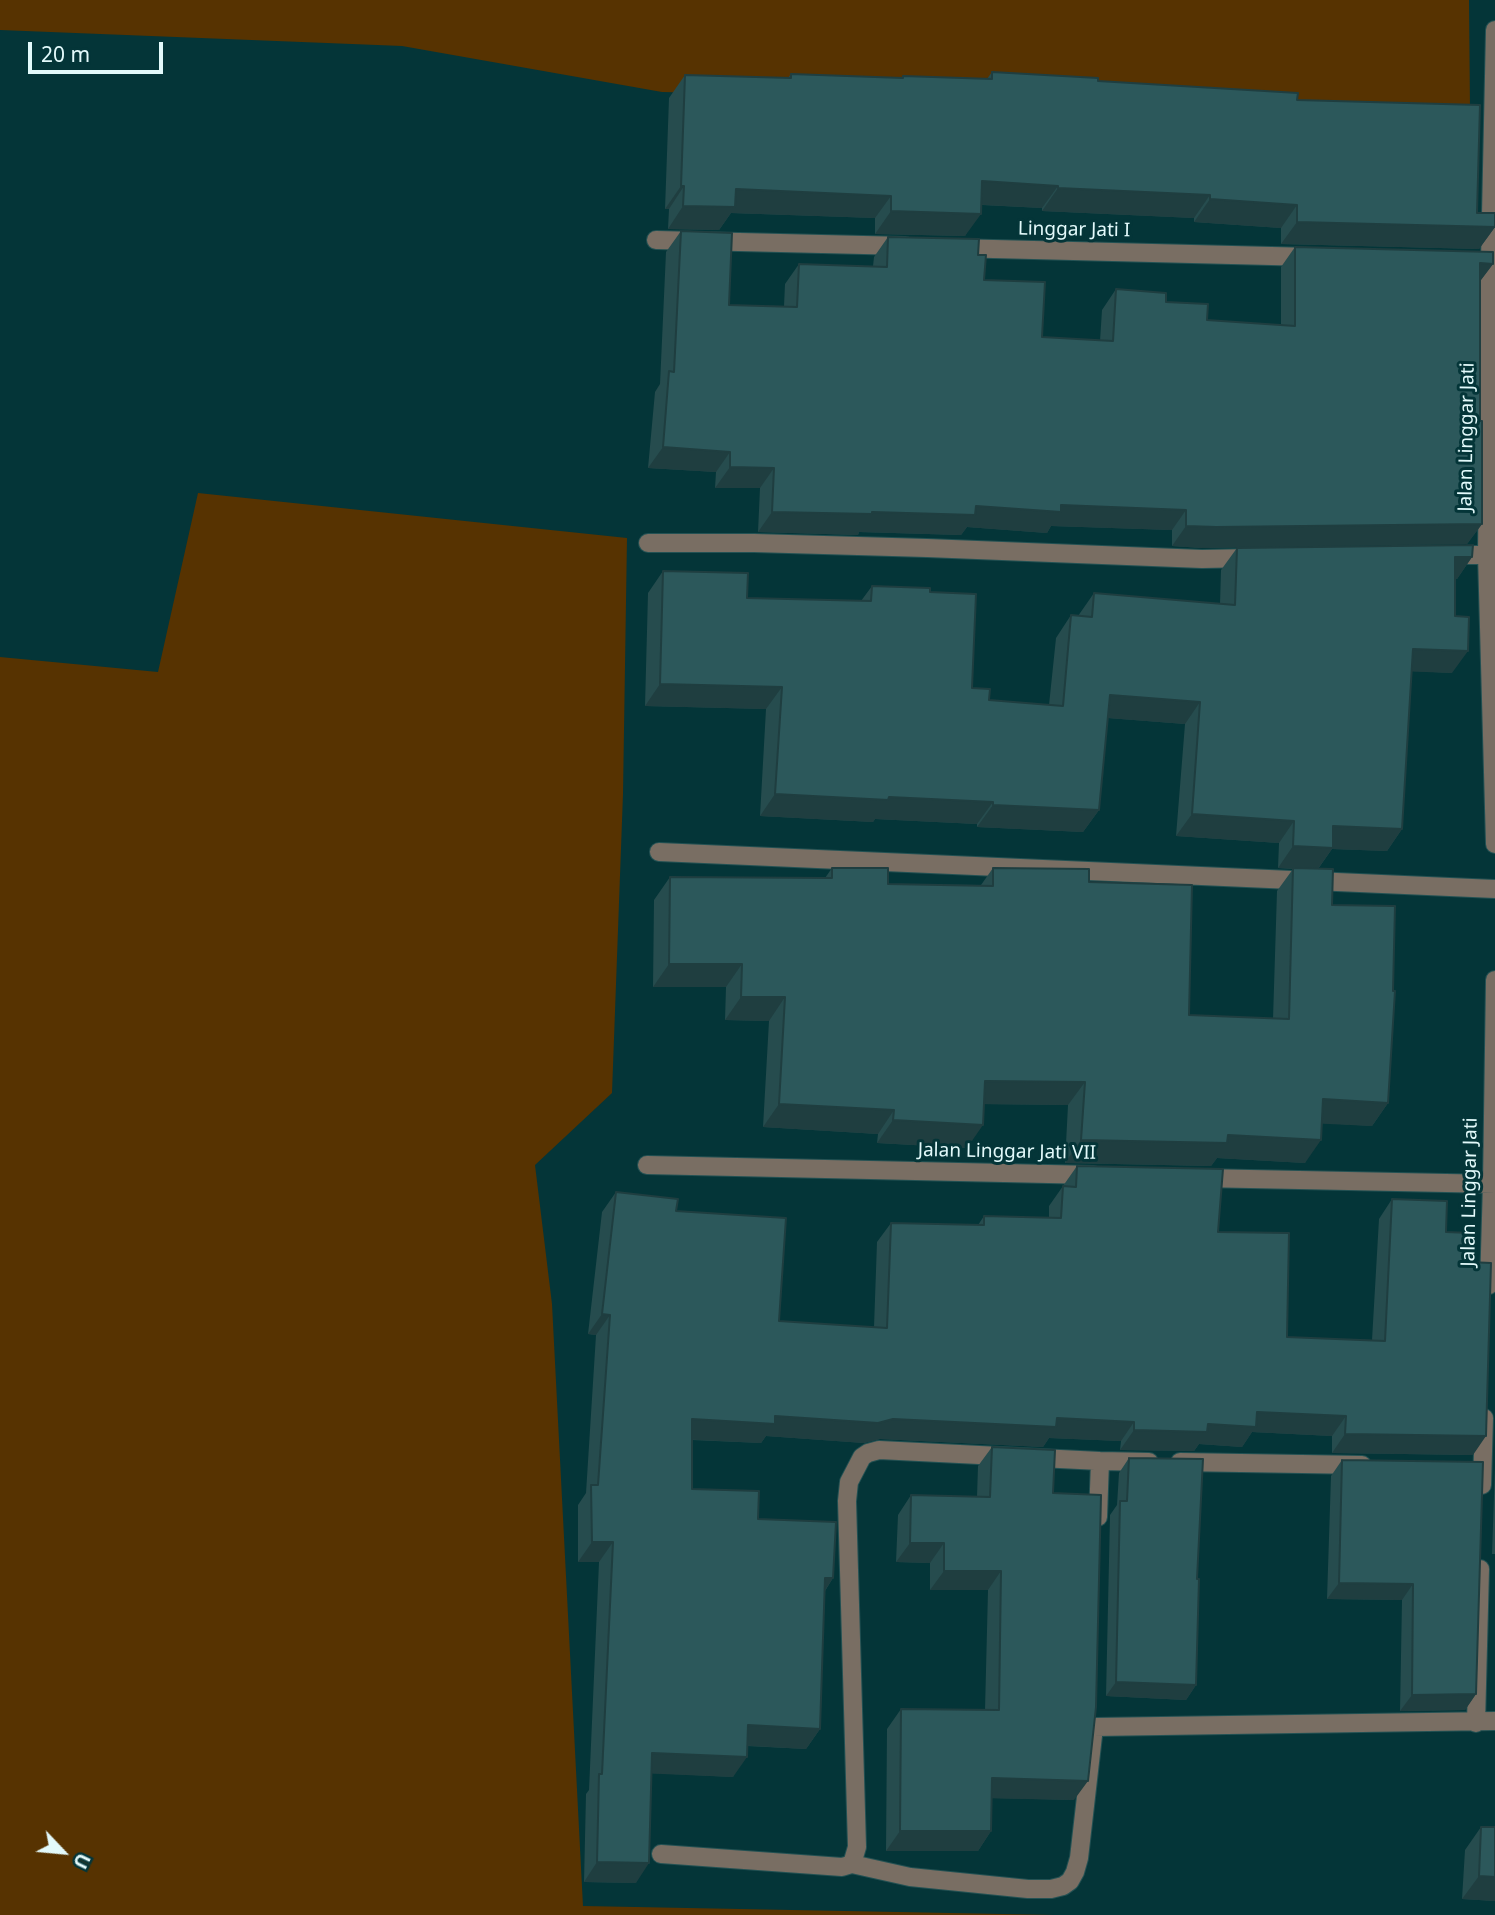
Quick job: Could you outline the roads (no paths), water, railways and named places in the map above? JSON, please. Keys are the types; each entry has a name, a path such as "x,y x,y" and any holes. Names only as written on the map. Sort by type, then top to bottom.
{"street":[{"name":"Jalan Linggar Jati","path":"1495,30 1494,205 1483,261 1486,555 1495,844"},
{"name":"Linggar Jati I","path":"656,240 1323,257"},
{"path":"648,543 754,543 1202,559 1270,558"},
{"path":"1432,556 1486,555"},
{"path":"659,852 1495,888"},
{"name":"Jalan Linggar Jati","path":"1488,1306 1494,1184 1495,980"},
{"name":"Jalan Linggar Jati VII","path":"648,1165 1104,1175"},
{"path":"1188,1177 1494,1184"},
{"path":"1481,1507 1476,1467 1485,1400"},
{"path":"852,1864 857,1847 848,1502 849,1482 858,1462 867,1453 879,1450 1100,1461 1373,1465"},
{"path":"1098,1528 1100,1461"},
{"path":"1476,1723 1480,1548"},
{"path":"660,1854 842,1867 852,1864 923,1879 1051,1889 1070,1881 1079,1858 1094,1721 1495,1721"}]}
